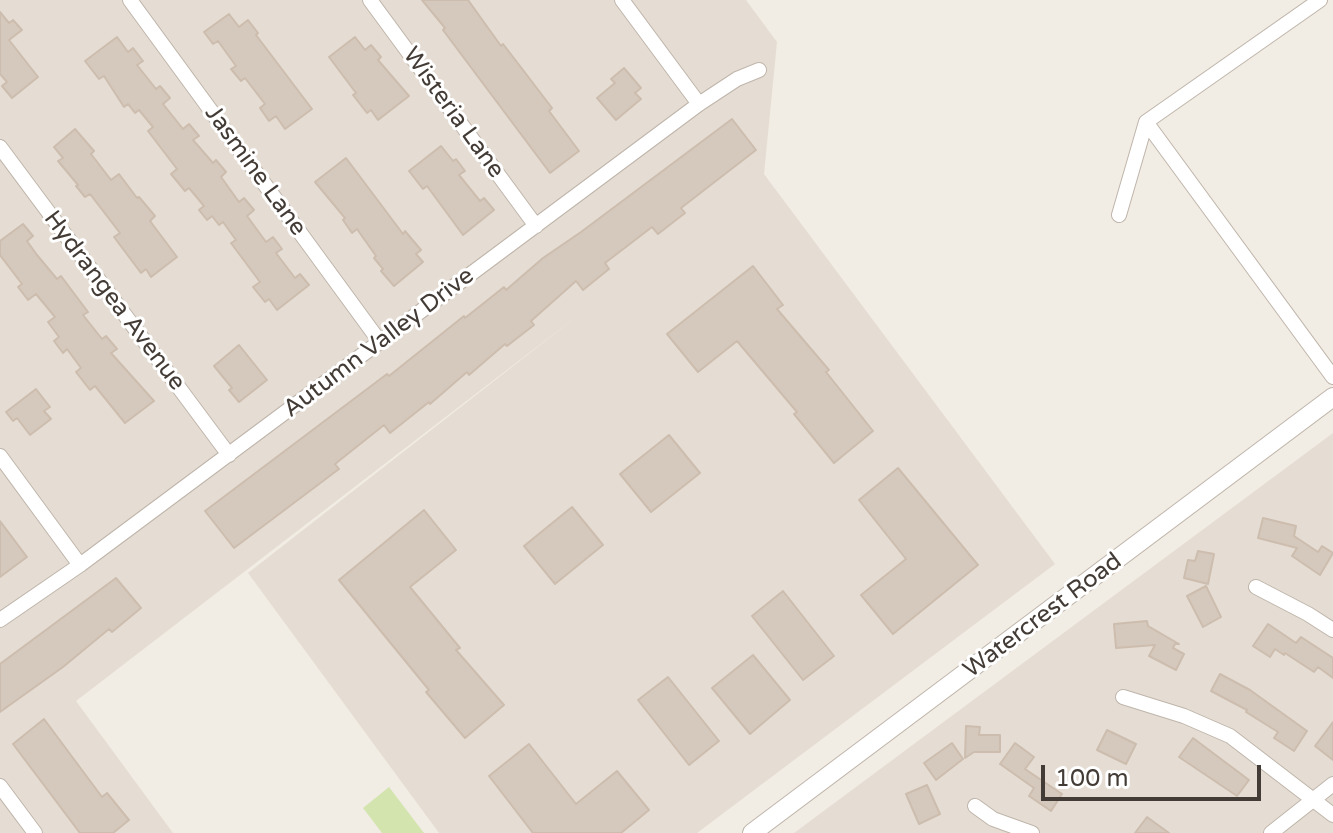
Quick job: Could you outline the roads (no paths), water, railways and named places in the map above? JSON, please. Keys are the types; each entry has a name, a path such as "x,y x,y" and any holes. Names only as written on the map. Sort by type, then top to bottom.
{"street":[{"name":"Jasmine Lane","path":"130,0 380,342"},
{"name":"Wisteria Lane","path":"370,0 536,226"},
{"path":"622,0 699,104"},
{"path":"1119,215 1146,122 1320,0"},
{"name":"Autumn Valley Drive","path":"0,620 80,565 699,104 737,79 759,70"},
{"path":"1146,122 1333,377"},
{"name":"Hydrangea Avenue","path":"0,147 229,455"},
{"name":"Watercrest Road","path":"752,833 1333,397"},
{"path":"0,456 80,565"},
{"path":"1256,587 1333,630"},
{"path":"1123,697 1184,716 1230,736 1333,815"},
{"path":"1271,833 1333,784"},
{"path":"0,786 35,833"},
{"path":"975,806 993,819 1032,833"}]}
